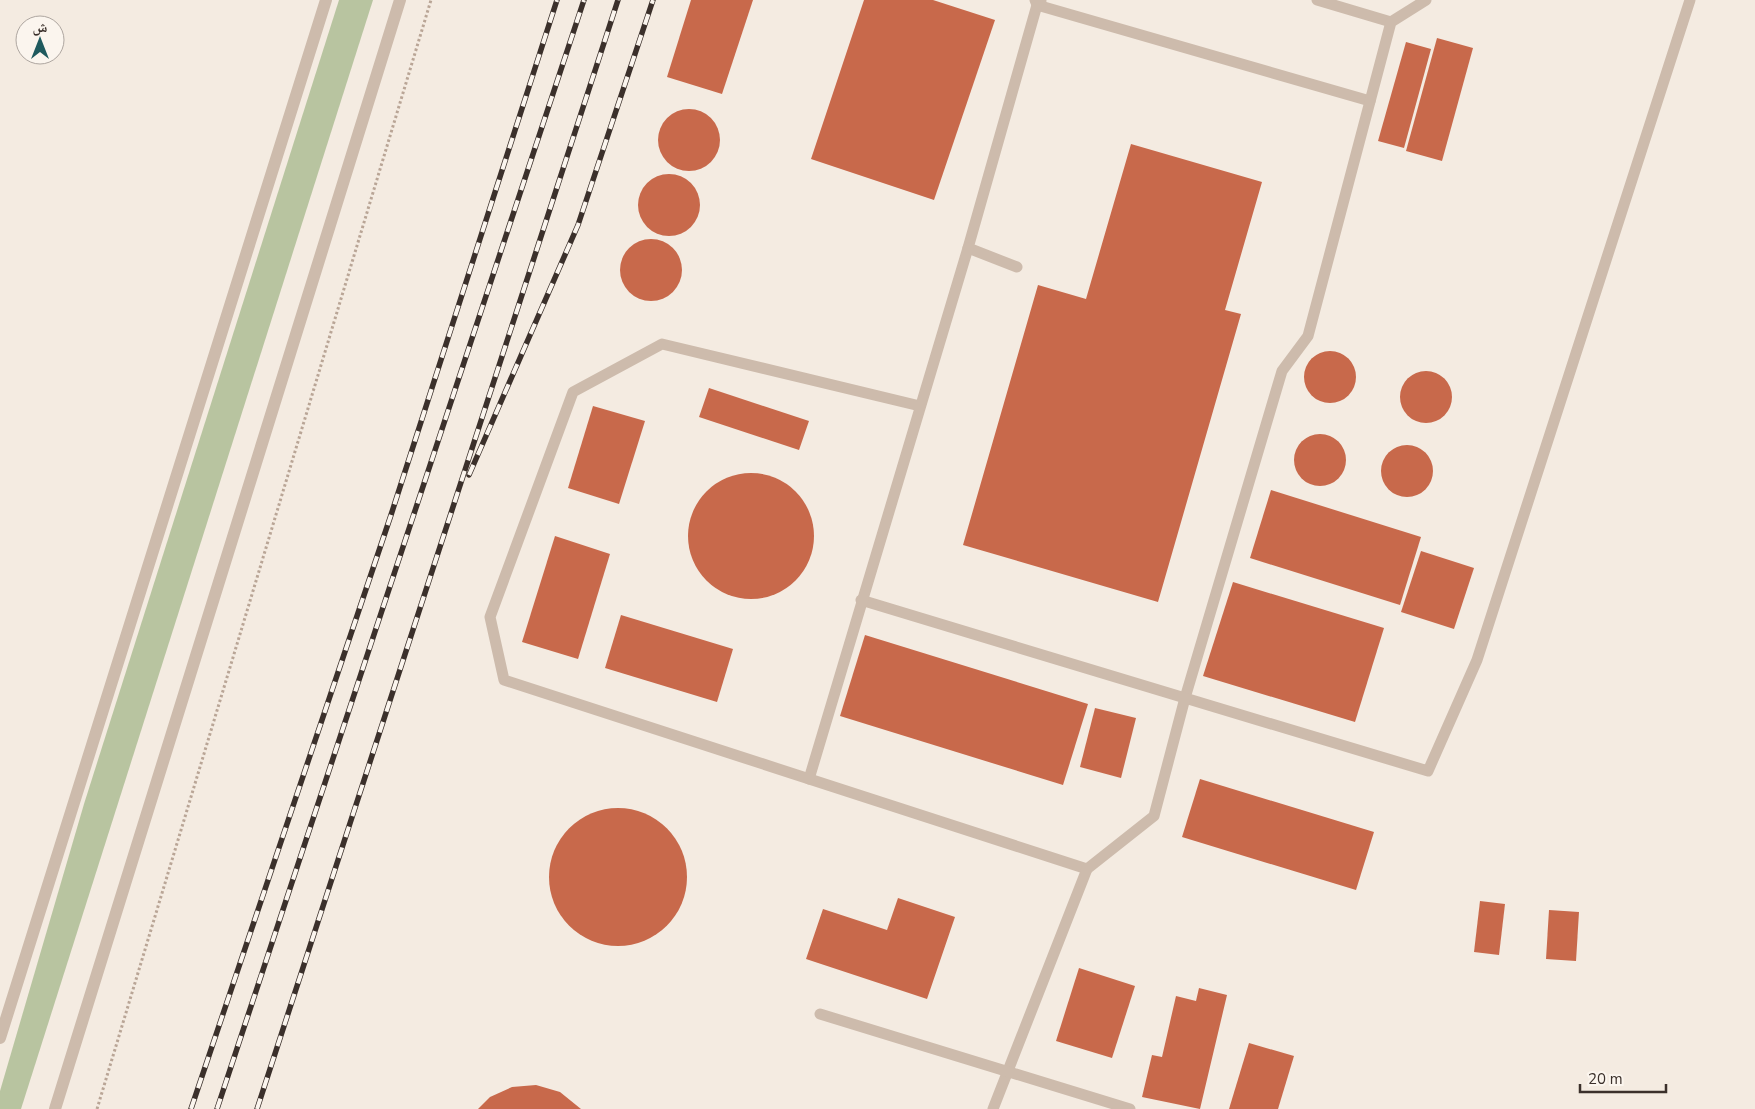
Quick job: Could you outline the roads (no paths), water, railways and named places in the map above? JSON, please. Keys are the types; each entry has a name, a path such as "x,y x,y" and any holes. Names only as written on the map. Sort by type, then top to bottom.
{"street":[{"path":"0,1038 326,0"},
{"path":"55,1109 400,0"}],"lane":[{"path":"1317,0 1391,22"},
{"path":"993,1109 1086,870 1154,816 1185,698 1282,371 1308,336 1391,22 1426,0"},
{"path":"861,600 1428,771 1477,660 1690,0"},
{"path":"809,779 861,600 968,248 1038,2 1370,101"},
{"path":"968,248 1017,267"},
{"path":"920,406 662,344 572,392 490,617 504,680 1086,870"},
{"path":"820,1014 1130,1109"}],"railway":[{"path":"191,1109 391,515 557,0"},
{"path":"217,1109 584,0"},
{"path":"257,1109 618,0"},
{"path":"469,475 578,225 653,0"}]}
